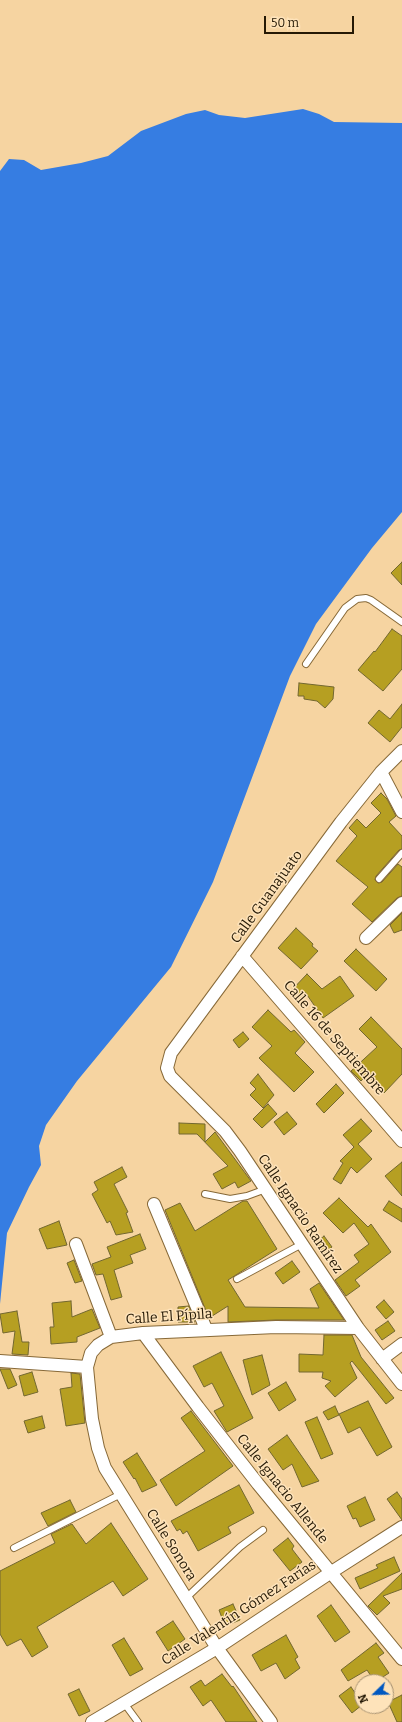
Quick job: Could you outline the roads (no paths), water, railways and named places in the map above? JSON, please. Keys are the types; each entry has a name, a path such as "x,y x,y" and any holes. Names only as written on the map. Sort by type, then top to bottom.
{"street":[{"name":"Calle Guanajuato","path":"167,1068 171,1053 341,822 381,772 402,751"},
{"path":"381,772 402,812"},
{"path":"366,938 402,903"},
{"name":"Calle 16 de Septiembre","path":"242,956 326,1050 402,1140"},
{"name":"Calle Ignacio Ramírez","path":"167,1068 170,1076 225,1131 266,1189 358,1328 402,1384"},
{"path":"154,1204 206,1330"},
{"path":"76,1244 111,1337"},
{"name":"Calle El Pípila","path":"87,1367 91,1353 98,1345 111,1337 143,1332 276,1327 358,1328"},
{"name":"Calle Ignacio Allende","path":"143,1332 202,1413 330,1573 402,1659"},
{"path":"382,1359 402,1344"},
{"path":"0,1361 87,1367"},
{"name":"Calle Sonora","path":"87,1367 89,1398 98,1448 105,1468 217,1648 271,1722"},
{"name":"Calle Valentín Gómez Farías","path":"92,1722 217,1648 402,1527"}],"lane":[{"path":"306,664 345,608 357,599 366,598 371,600 402,622"},
{"path":"379,880 402,853"},
{"path":"205,1194 230,1199 247,1196 266,1189"},
{"path":"237,1279 302,1244"},
{"path":"14,1548 120,1494"},
{"path":"186,1598 240,1547 262,1530"},
{"path":"124,1703 138,1722"}],"water":[{"path":"303,109 319,114 334,122 402,123 402,512 372,548 316,624 290,676 213,882 171,967 77,1081 46,1125 39,1146 41,1165 7,1233 0,1304 0,171 9,159 24,160 41,170 81,163 108,156 141,131 186,114 205,110 219,115 245,118"}]}
